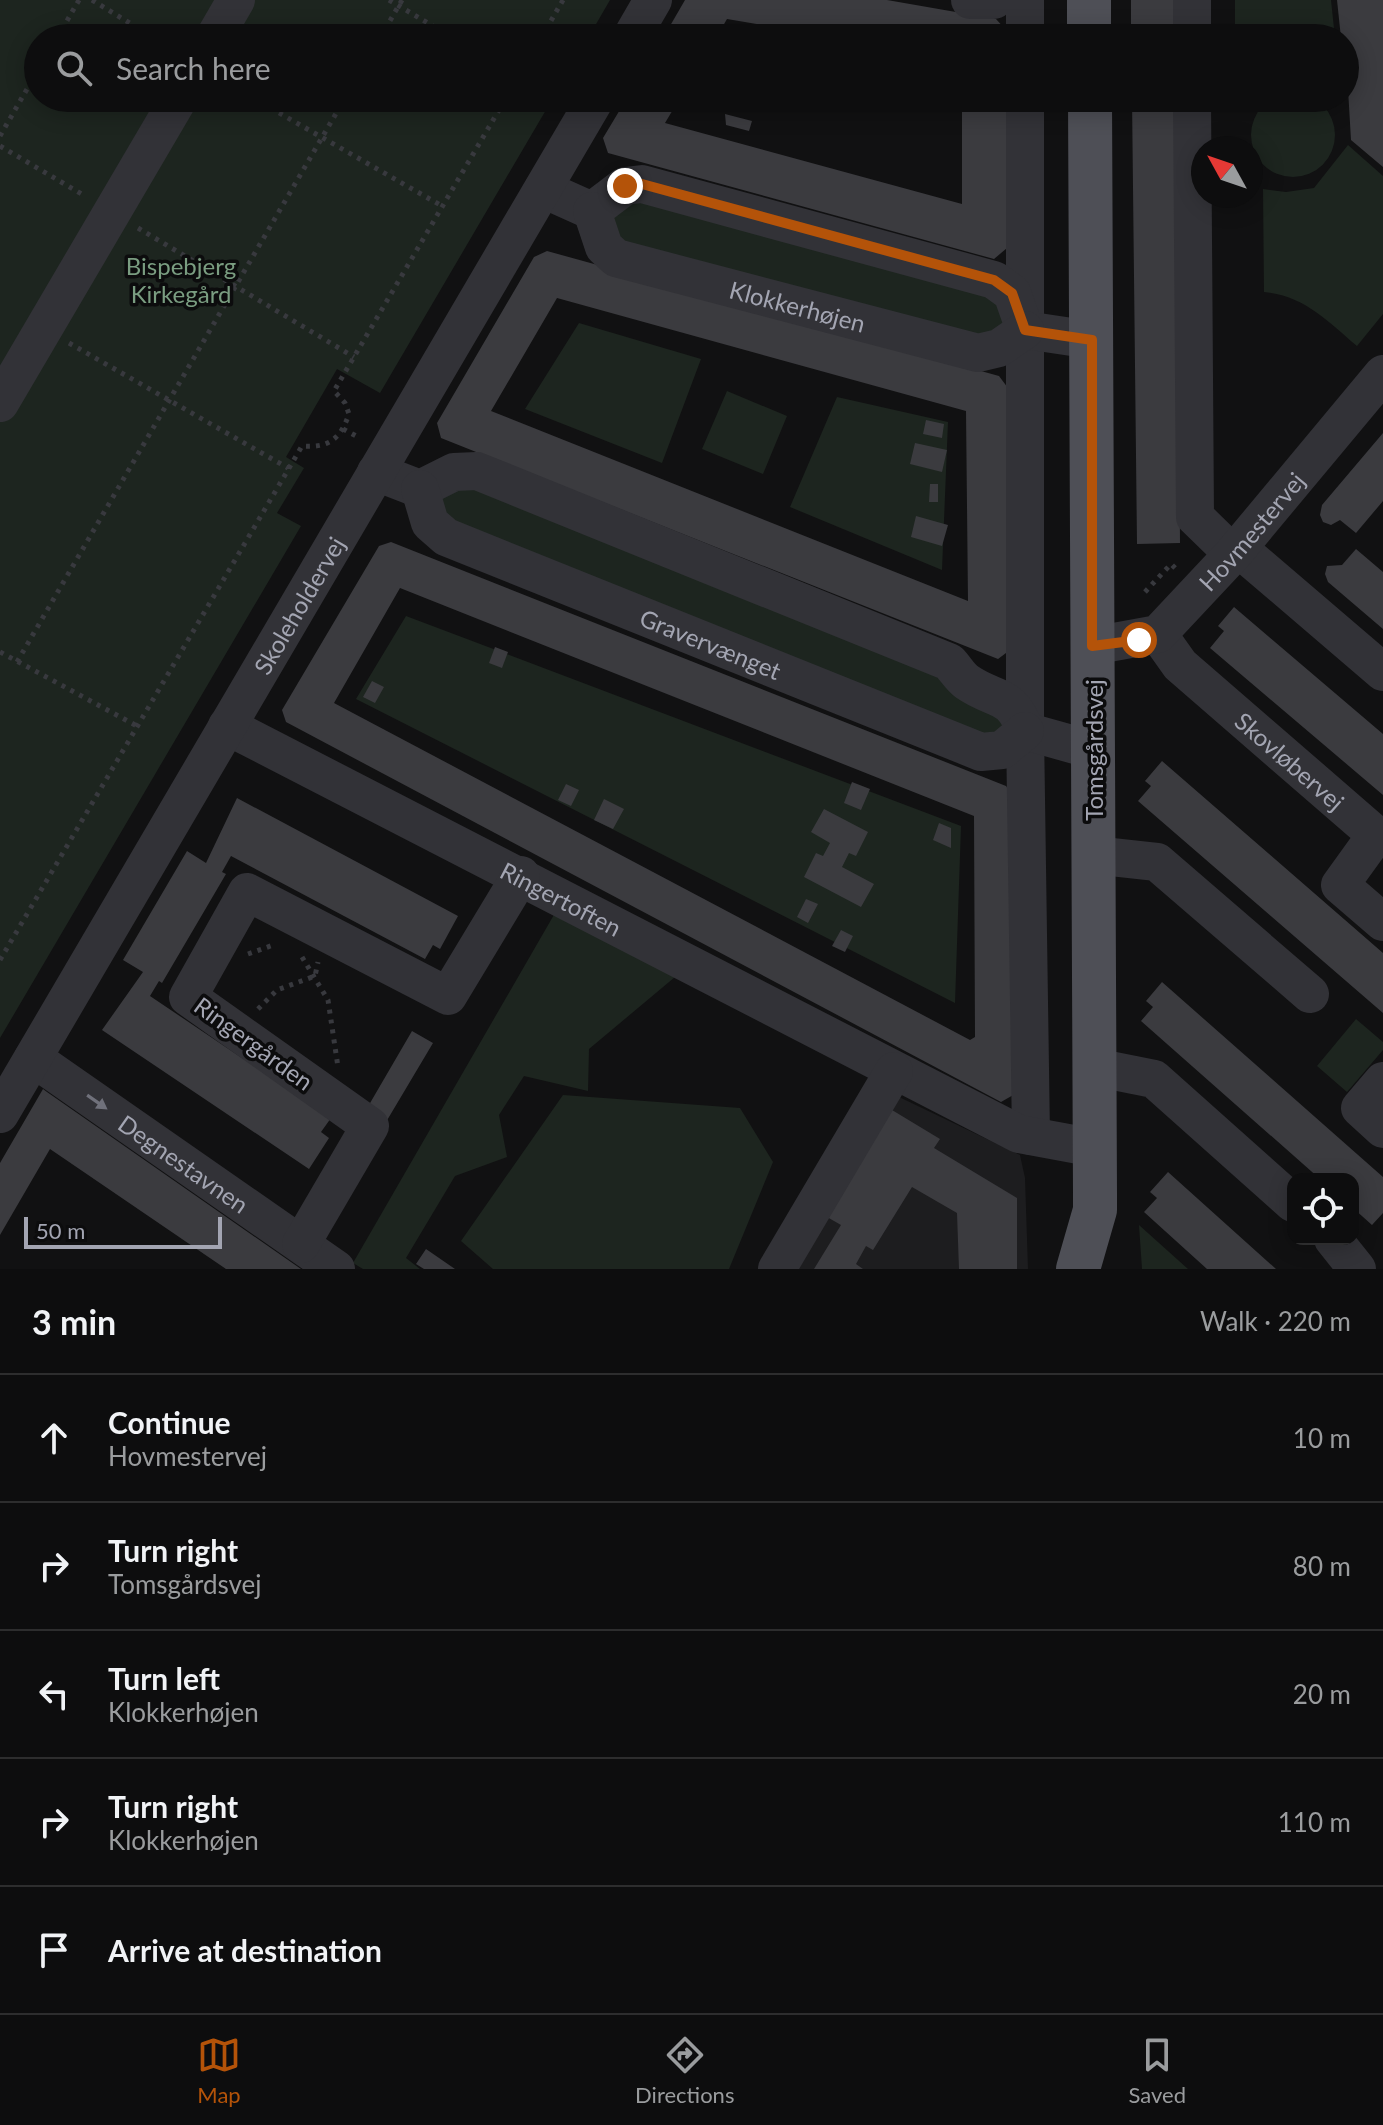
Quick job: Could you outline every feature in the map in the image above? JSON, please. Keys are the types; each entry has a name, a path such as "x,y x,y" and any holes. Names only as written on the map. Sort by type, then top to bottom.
{"main road":[{"path":"1089,0 1089,24"},
{"name":"Tomsgårdsvej","path":"1090,112 1095,1210 1110,1269"},
{"name":"Tomsgårdsvej","path":"1078,1269 1095,1210"}],"street":[{"path":"222,24 236,0"},
{"path":"639,24 653,0"},
{"path":"970,0 994,0"},
{"path":"1025,0 1025,24"},
{"path":"1192,0 1192,24"},
{"path":"0,403 171,112"},
{"name":"Skoleholdervej","path":"0,1114 588,112"},
{"path":"1025,112 1025,731 1031,1136"},
{"path":"1192,112 1195,517 1383,672"},
{"path":"543,189 592,211 625,186 642,184 994,280 1012,293 1025,330"},
{"name":"Klokkerhøjen","path":"592,211 604,247 616,258 978,353 999,348 1025,330"},
{"path":"1025,330 1092,340"},
{"name":"Hovmestervej","path":"1158,634 1235,551 1383,374"},
{"path":"376,472 420,489 454,472 477,471 949,662 967,682 1004,699 1018,710 1025,731"},
{"name":"Gravervænget","path":"420,489 430,523 446,537 981,752 1002,750 1025,731"},
{"path":"1092,646 1158,634"},
{"name":"Skovløbervej","path":"1158,634 1180,665 1376,835 1340,885 1383,922"},
{"name":"Ringertoften","path":"227,726 1019,1134 1095,1148"},
{"path":"1025,731 1093,750"},
{"path":"1093,855 1157,862 1310,994"},
{"name":"Ringergården","path":"301,1244 370,1126 188,997 247,892 448,996 521,875"},
{"name":"Degnestavnen","path":"33,1058 336,1269"},
{"path":"1094,1067 1154,1079 1287,1198"},
{"path":"777,1269 894,1071"},
{"path":"1383,1081 1360,1108 1383,1129"},
{"path":"1338,1245 1357,1269"}],"path":[{"path":"65,24 79,0"},
{"path":"92,0 131,24"},
{"path":"389,0 400,3 432,24"},
{"path":"549,24 563,0"},
{"path":"388,24 400,3"},
{"path":"0,136 24,94"},
{"path":"277,112 442,206"},
{"path":"17,662 337,112"},
{"path":"0,960 302,446 320,447 333,442 343,429 349,414 345,403 334,391 498,112"},
{"path":"0,146 354,357"},
{"path":"44,328 288,468"},
{"path":"1145,592 1171,564"},
{"path":"0,652 137,726"},
{"path":"240,1034 248,1018 277,990 315,976 330,935"},
{"path":"244,956 279,943"},
{"path":"291,950 302,957 328,1000 340,1058 332,1099"}],"shaded area":[{"path":"874,1085 1020,1155 1025,1178 1028,1269 765,1269"}],"green space":[{"name":"Bispebjerg Kirkegård","path":"0,0 610,0 596,24 24,24 24,112 545,112 380,393 337,369 286,457 304,468 277,513 301,526 0,1038"},
{"path":"1235,0 1331,0 1334,24 1235,24"},
{"path":"1258,112 1328,112 1335,135 1332,151 1316,170 1293,177 1277,174 1263,165 1263,136 1251,135"},
{"path":"1348,145 1383,176 1383,314 1357,346 1303,304 1264,292 1263,189 1286,192 1314,188"},
{"path":"640,195 986,289 1013,324 974,339 616,242 605,217"},
{"path":"579,323 701,359 662,463 525,409"},
{"path":"727,391 787,416 763,474 702,449"},
{"path":"837,397 948,422 942,570 790,507"},
{"path":"475,482 937,669 1017,726 994,738 456,532 439,498"},
{"path":"406,616 961,826 955,1003 356,699"},
{"path":"555,913 675,977 589,1049 588,1091 524,1076 499,1115 507,1157 455,1176 406,1258 420,1269 363,1269 353,1263"},
{"path":"1356,1019 1383,1042 1383,1050 1347,1092 1317,1066"},
{"path":"563,1095 740,1108 773,1162 729,1269 493,1269 461,1241"},
{"path":"1139,1225 1188,1269 1142,1269"}],"building":[{"path":"685,0 887,0 996,19 1001,24 756,24 727,19 724,24 671,24"},
{"path":"1131,0 1177,0 1177,24 1131,24"},
{"path":"1337,0 1383,0 1383,167 1351,140 1349,112 1359,112 1359,24 1340,24"},
{"path":"619,112 672,112 665,123 962,204 962,112 1007,112 1007,248 994,259 608,153 603,138"},
{"path":"1132,112 1177,112 1180,543 1137,544"},
{"path":"725,114 752,121 749,131 726,125"},
{"path":"547,251 999,376 1008,388 1010,650 998,659 441,438 437,423 534,257","holes":["557,298 966,411 968,601 491,411"]},
{"path":"926,420 944,424 942,438 923,434"},
{"path":"1383,433 1383,501 1356,533 1340,520 1331,525 1323,522 1320,515 1322,505"},
{"path":"915,443 947,450 942,472 910,464"},
{"path":"930,484 938,484 938,502 929,502"},
{"path":"916,516 948,525 942,546 911,537"},
{"path":"391,542 1006,786 1013,796 1015,1094 1001,1102 286,722 282,710 379,546","holes":["400,588 974,816 975,1037 970,1040 334,703"]},
{"path":"1356,549 1383,572 1383,629 1328,582 1325,574 1327,566 1342,565"},
{"path":"1234,607 1383,734 1383,795 1210,648 1224,631 1218,626"},
{"path":"495,647 508,652 502,668 489,663"},
{"path":"372,681 384,687 375,703 363,697"},
{"path":"1162,761 1383,953 1383,1013 1138,801 1151,786 1145,781"},
{"path":"852,782 870,789 861,810 844,803"},
{"path":"566,784 579,790 571,806 558,800"},
{"path":"237,798 458,916 440,949 433,945 425,959 231,856 222,872 226,874 162,983 159,981 150,996 331,1118 321,1132 329,1138 309,1169 102,1030 143,972 123,960 187,851 206,863"},
{"path":"604,799 624,809 613,829 594,820"},
{"path":"824,809 868,832 856,856 849,853 842,867 874,884 861,907 804,877 816,853 823,856 830,843 811,832"},
{"path":"939,823 951,828 951,848 933,840"},
{"path":"806,899 818,904 808,923 797,917"},
{"path":"841,930 853,936 845,952 832,946"},
{"path":"1162,982 1383,1177 1383,1213 1372,1225 1359,1213 1359,1173 1313,1173 1141,1021 1153,1007 1146,1001"},
{"path":"412,1031 433,1043 386,1122 366,1110"},
{"path":"43,1089 301,1269 226,1269 50,1149 0,1235 0,1163"},
{"path":"892,1110 940,1139 934,1148 1017,1198 1017,1269 959,1269 957,1213 912,1187 873,1250 866,1246 856,1264 863,1269 814,1269 841,1225 827,1217"},
{"path":"1168,1172 1276,1269 1207,1269 1144,1212 1157,1198 1150,1192"},
{"path":"426,1249 455,1269 424,1269 416,1264"}],"route":[{"path":"625,186 642,184 994,280 1012,293 1025,330 1092,340 1092,646 1139,640"}]}
